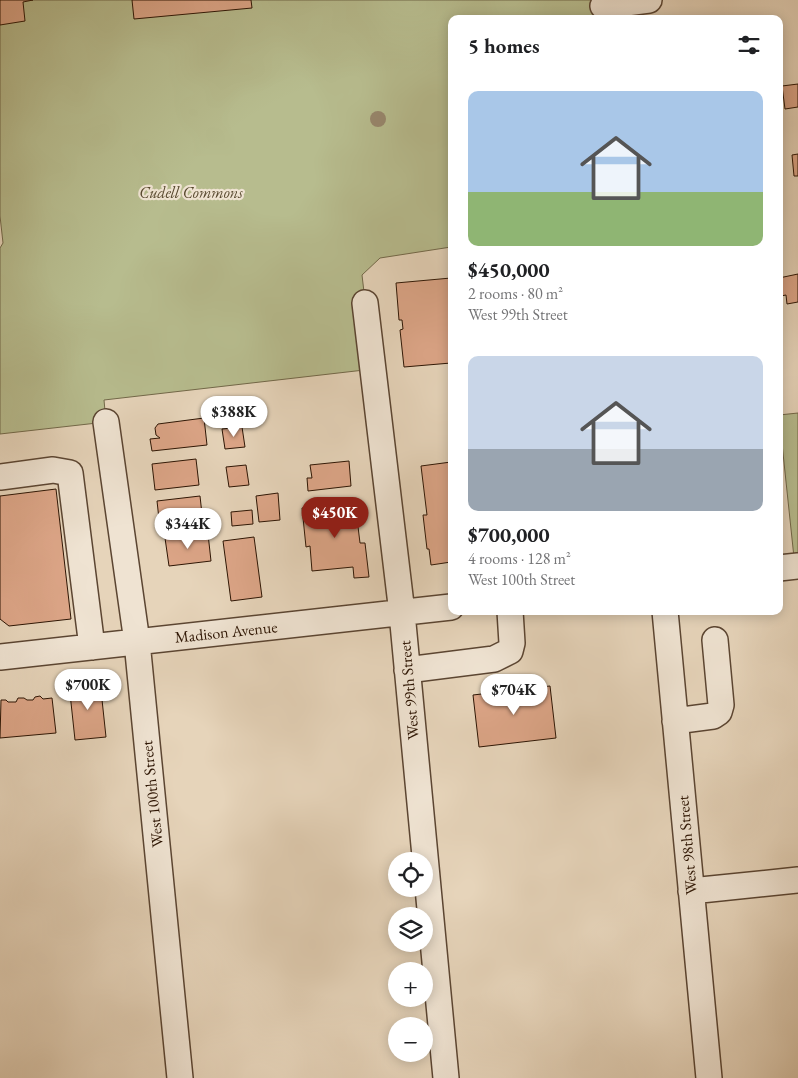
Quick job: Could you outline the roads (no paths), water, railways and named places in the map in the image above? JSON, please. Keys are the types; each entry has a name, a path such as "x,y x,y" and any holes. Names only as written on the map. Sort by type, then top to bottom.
{"street":[{"path":"603,8 649,0"},
{"name":"West 99th Street","path":"365,302 402,613 446,1078"},
{"name":"West 100th Street","path":"106,422 137,642 180,1078"},
{"path":"0,477 53,470 70,473 92,647"},
{"path":"783,568 798,566"},
{"name":"Madison Avenue","path":"0,657 448,607"},
{"path":"407,670 494,659 510,651 512,643 510,615"},
{"name":"West 98th Street","path":"665,615 709,1078"},
{"path":"675,721 713,716 719,712 721,705 715,640"},
{"path":"691,891 798,880"}],"park label":[{"name":"Cudell Commons","path":"191,192"}]}
